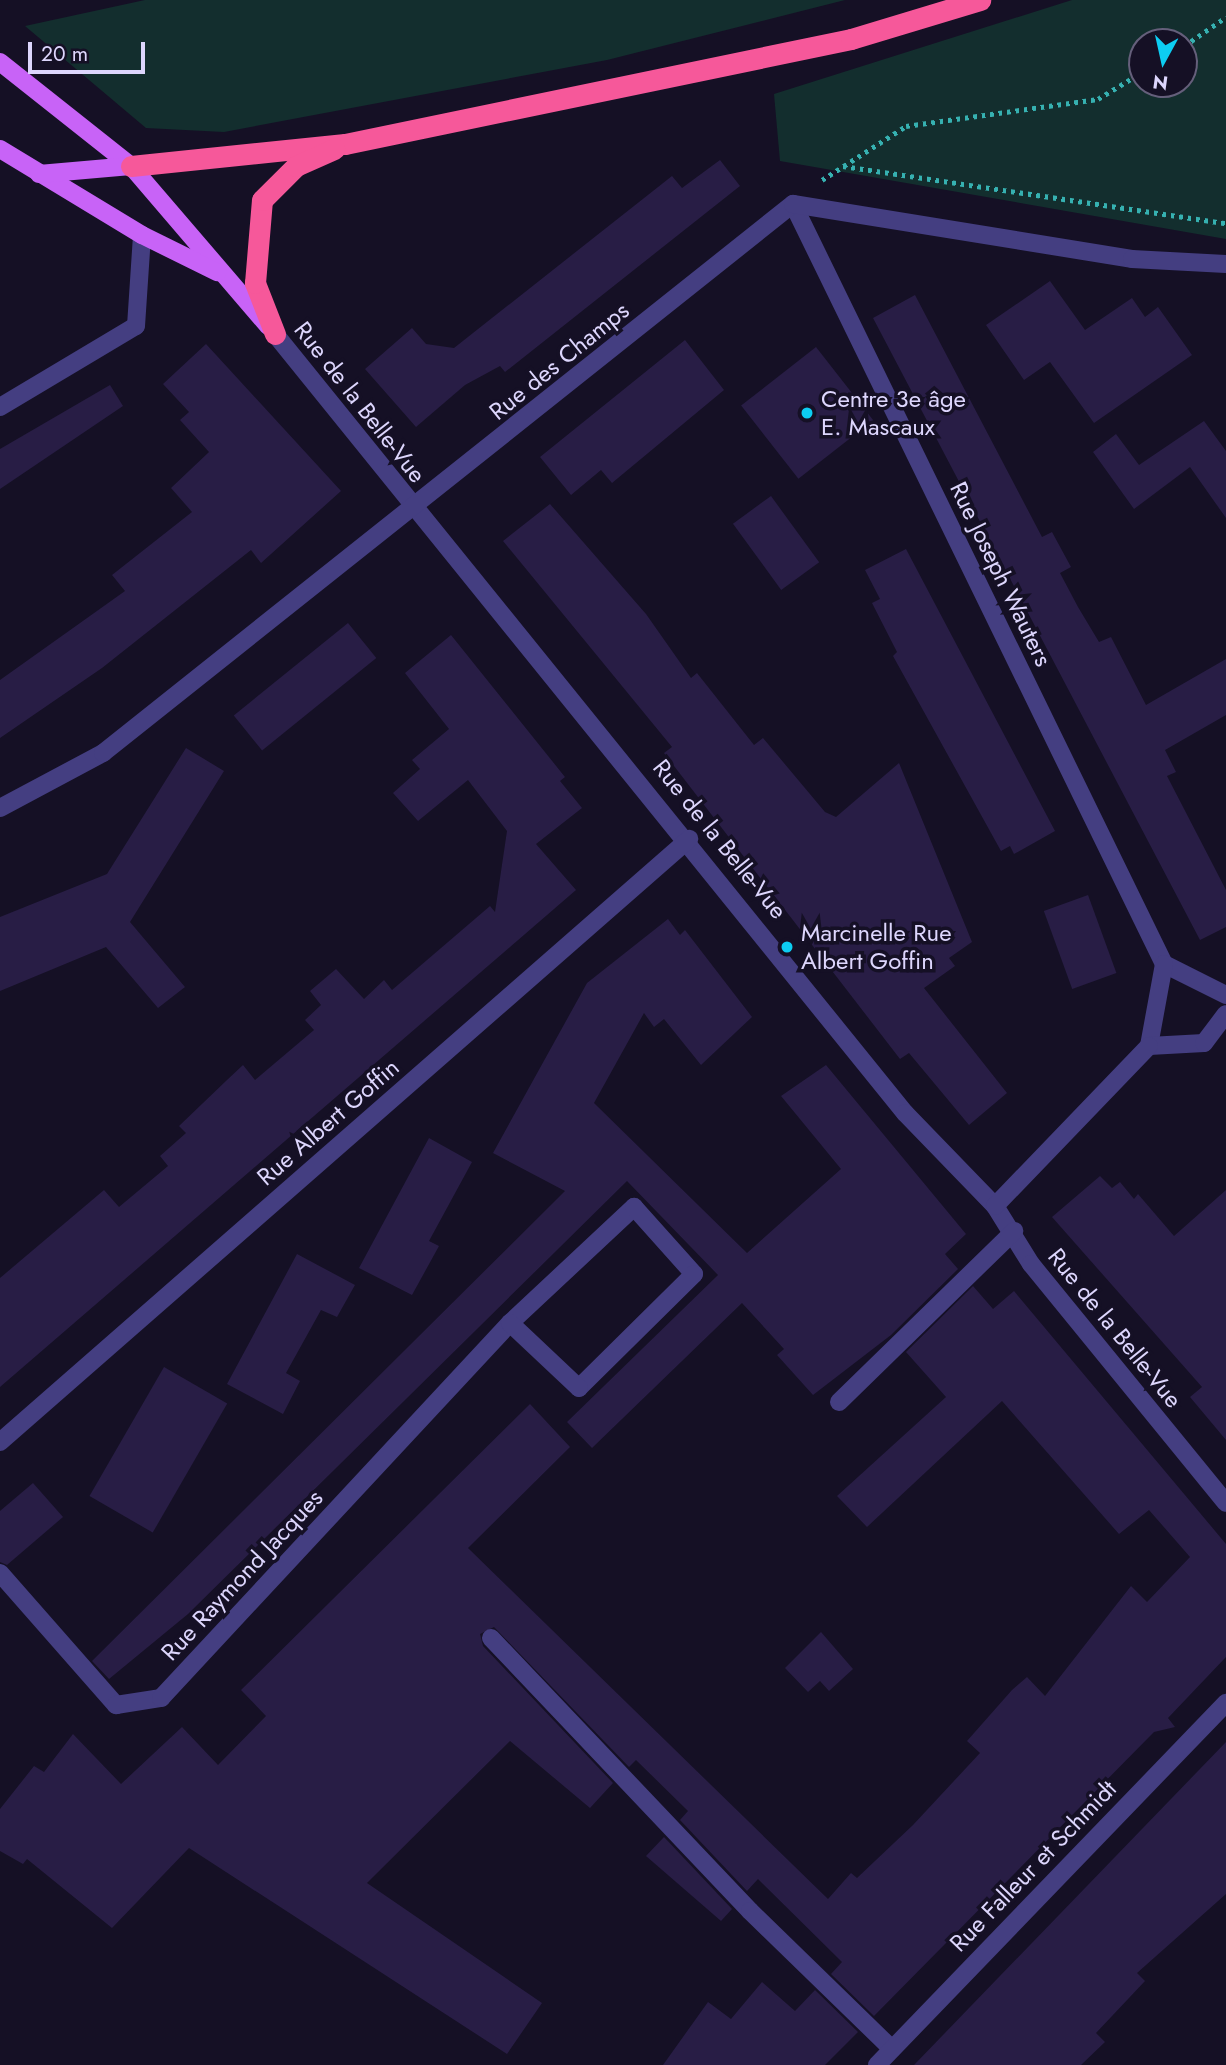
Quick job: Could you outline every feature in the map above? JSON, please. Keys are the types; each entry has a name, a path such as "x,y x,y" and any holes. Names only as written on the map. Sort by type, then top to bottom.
{"highway":[{"path":"131,166 345,144 851,39 980,0"},
{"path":"275,334 255,283 262,200 296,166 345,144"}],"main road":[{"name":"Rue de la Belle-Vue","path":"0,62 131,166 275,334"},
{"name":"Rue de la Belle-Vue","path":"0,149 142,235 223,275"},
{"path":"40,174 131,166"}],"street":[{"path":"793,204 1132,259 1226,264"},
{"name":"Rue des Champs","path":"0,808 103,753 414,509 793,204"},
{"name":"Rue Joseph Wauters","path":"793,204 1164,964"},
{"path":"0,407 136,326 142,235"},
{"name":"Rue de la Belle-Vue","path":"275,334 414,509 689,839 905,1113 995,1206 1014,1231 1031,1264 1226,1503"},
{"name":"Rue Albert Goffin","path":"0,1442 689,839"},
{"path":"995,1206 1149,1046 1164,964 1226,995"},
{"path":"1149,1046 1203,1043 1226,1014"},
{"name":"Rue Raymond Jacques","path":"0,1573 117,1705 161,1698 510,1323 634,1207 694,1274 579,1388 510,1323"},
{"path":"839,1402 1014,1231"},
{"path":"491,1638 750,1911 892,2049"},
{"name":"Rue Falleur et Schmidt","path":"877,2065 1226,1703"}],"path":[{"path":"1198,36 1226,17"},
{"path":"793,204 843,166 905,126 1098,99 1128,81"},
{"path":"843,166 1226,223"}],"green space":[{"path":"145,0 845,0 607,60 224,132 146,128 25,26"},
{"path":"1072,0 1226,0 1226,239 780,161 774,94"}],"building":[{"path":"720,160 740,186 505,372 500,366 465,385 416,427 365,369 412,328 426,344 454,348 672,176 682,188"},
{"path":"1050,281 1085,330 1132,298 1145,317 1158,307 1192,355 1094,423 1050,362 1024,380 986,325"},
{"path":"915,295 1042,537 1052,532 1071,567 1060,573 1078,607 1099,642 1111,637 1146,705 1226,659 1226,715 1165,750 1176,772 1167,776 1226,890 1226,927 1200,940 873,318"},
{"path":"685,340 724,390 612,483 601,470 571,495 540,457"},
{"path":"206,344 341,491 261,563 251,550 102,668 0,738 0,680 125,591 112,575 192,512 171,488 209,452 180,420 189,412 163,384"},
{"name":"Centre 3e âge E. Mascaux","path":"816,347 873,420 798,479 741,405"},
{"path":"110,385 123,406 0,489 0,449"},
{"path":"1204,421 1226,451 1226,518 1190,467 1134,509 1093,452 1116,434 1139,465"},
{"path":"771,496 819,562 781,590 733,524"},
{"path":"550,504 646,614 691,678 697,673 754,745 763,738 825,812 836,817 899,763 972,942 949,958 955,966 924,988 1007,1093 969,1125 909,1053 900,1059 664,753 672,747 503,541"},
{"path":"906,549 1055,831 1014,854 1010,846 1001,851 893,656 897,652 872,603 880,599 865,570"},
{"path":"348,623 376,658 262,750 234,716"},
{"path":"451,635 565,777 560,781 582,808 536,844 576,890 0,1387 0,1278 104,1190 119,1207 168,1166 160,1156 186,1133 179,1126 243,1065 255,1080 314,1030 305,1020 321,1005 310,991 336,969 364,999 384,980 392,990 490,906 495,912 507,831 468,780 418,821 393,793 420,769 412,760 449,729 405,673"},
{"path":"186,748 224,771 130,922 185,987 158,1008 106,947 0,991 0,917 107,874"},
{"path":"1088,895 1116,973 1072,989 1044,911"},
{"path":"668,919 680,935 685,930 752,1017 701,1065 664,1019 654,1027 644,1013 594,1103 747,1253 841,1169 781,1096 826,1065 966,1234 945,1254 958,1269 891,1335 813,1395 777,1355 784,1349 742,1303 592,1448 567,1422 718,1275 627,1181 188,1614 109,1679 92,1661 565,1191 493,1153 587,983"},
{"path":"429,1138 472,1162 429,1241 439,1246 412,1295 359,1268"},
{"path":"1100,1176 1112,1188 1120,1182 1134,1199 1138,1194 1174,1236 1226,1190 1226,1440 1190,1397 1202,1387 1052,1217"},
{"path":"297,1254 355,1285 337,1317 321,1310 286,1373 300,1381 283,1414 227,1384"},
{"path":"973,1286 993,1309 1014,1291 1226,1544 1226,1657 1168,1718 1175,1727 1154,1732 874,2016 831,1974 842,1962 758,1879 747,1891 680,1820 688,1811 636,1760 629,1767 494,1627 480,1634 483,1646 613,1783 590,1808 510,1741 367,1883 542,2003 507,2054 189,1848 112,1928 27,1859 23,1864 0,1851 0,1809 34,1766 44,1772 73,1734 121,1784 182,1727 218,1765 266,1716 241,1690 530,1404 570,1447 468,1548 828,1899 851,1873 857,1878 913,1825 980,1753 967,1741 1012,1690 1027,1677 1045,1696 1131,1586 1147,1602 1190,1557 1149,1510 1119,1534 1002,1401 867,1527 837,1496 946,1397 906,1352"},
{"path":"164,1367 227,1404 153,1533 90,1496"},
{"path":"33,1483 63,1517 7,1565 0,1562 0,1511"},
{"path":"821,1632 853,1669 829,1691 820,1681 808,1692 785,1668"},
{"path":"1226,1742 1226,1894 1137,1973 1145,1981 1096,2033 1105,2042 1081,2065 914,2065"},
{"path":"664,1837 732,1909 721,1921 646,1856"},
{"path":"762,1982 795,2011 815,1990 858,2032 825,2065 663,2065 708,2002 731,2019"}],"place":[{"name":"Centre 3e âge E. Mascaux","path":"807,413"},
{"name":"Marcinelle Rue Albert Goffin","path":"787,947"}]}
